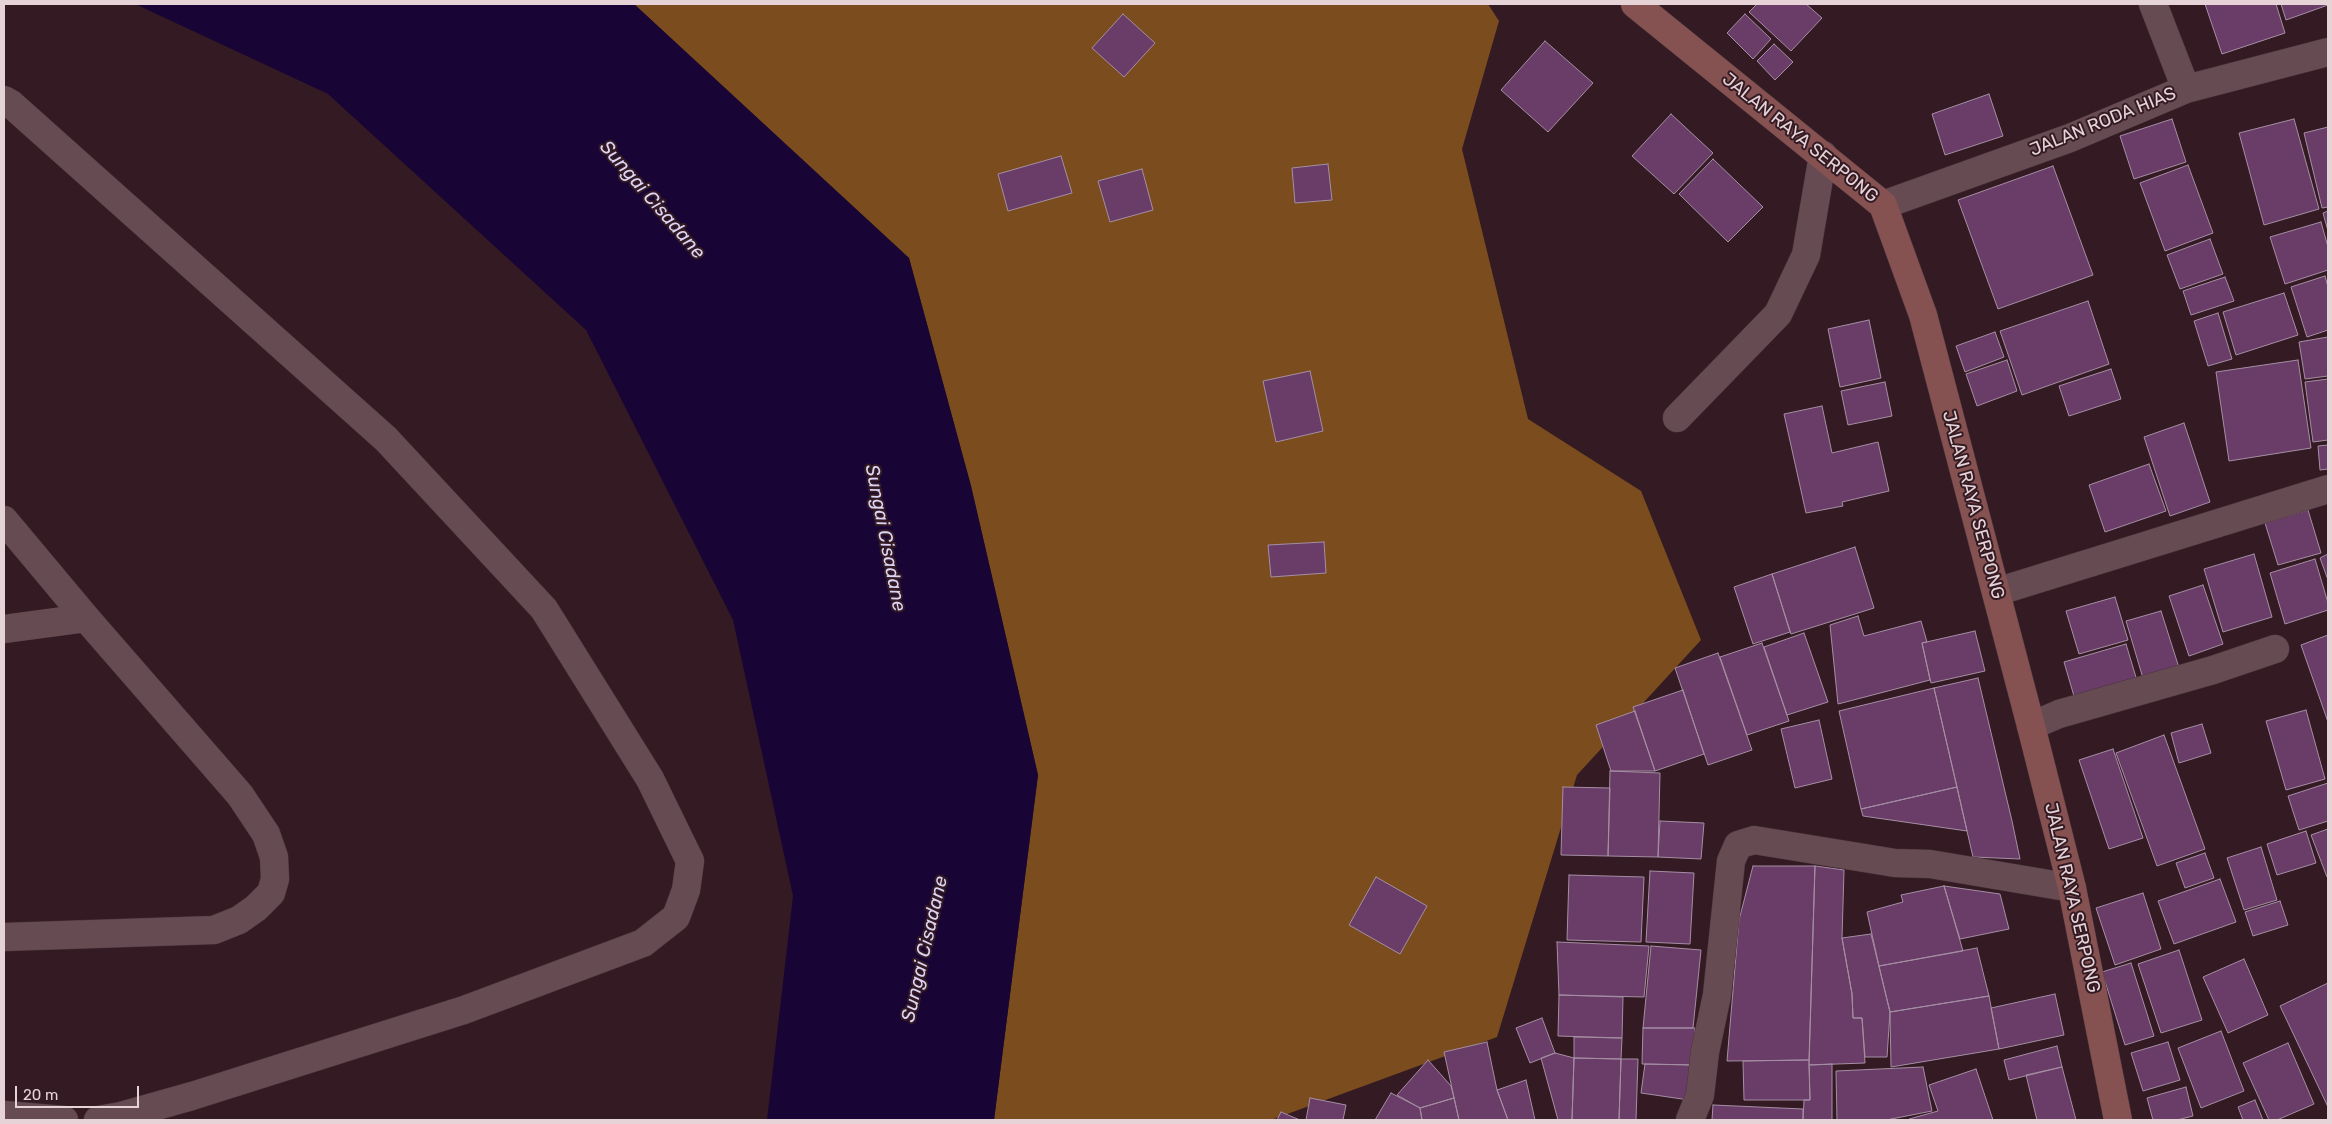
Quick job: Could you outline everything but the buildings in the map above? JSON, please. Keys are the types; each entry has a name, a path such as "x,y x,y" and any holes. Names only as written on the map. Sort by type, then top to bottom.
{"main road":[{"name":"JALAN RAYA SERPONG","path":"1635,4 1883,205 1923,315 2031,726 2072,888 2118,1120"}],"street":[{"path":"2153,4 2186,89"},
{"name":"JALAN RODA HIAS","path":"1883,205 2070,138 2186,89 2328,52"},
{"path":"4,100 26,117 386,438 544,610 650,779 690,861 686,890 676,917 643,943 464,1010 192,1096 121,1116 98,1120"},
{"path":"1677,418 1778,314 1806,255 1823,155"},
{"path":"1996,592 2328,489"},
{"path":"4,520 86,618 240,795 266,834 274,858 275,880 271,893 256,908 239,920 214,930 4,937"},
{"path":"4,629 86,618"},
{"path":"2031,726 2060,714 2213,670 2276,649"},
{"path":"1690,1120 1700,1095 1705,1052 1717,996 1731,861 1738,845 1754,840 1895,864 1930,864 2072,888"},
{"path":"4,1115 64,1120"}],"shaded area":[{"path":"634,4 1488,4 1499,21 1462,149 1528,419 1641,491 1701,640 1577,775 1497,1037 1271,1120 994,1120 1038,775 971,486 909,258"}],"water":[{"name":"Sungai Cisadane","path":"135,4 634,4 909,258 971,486 1038,775 994,1120 767,1120 793,896 733,620 586,330 328,94"}]}
